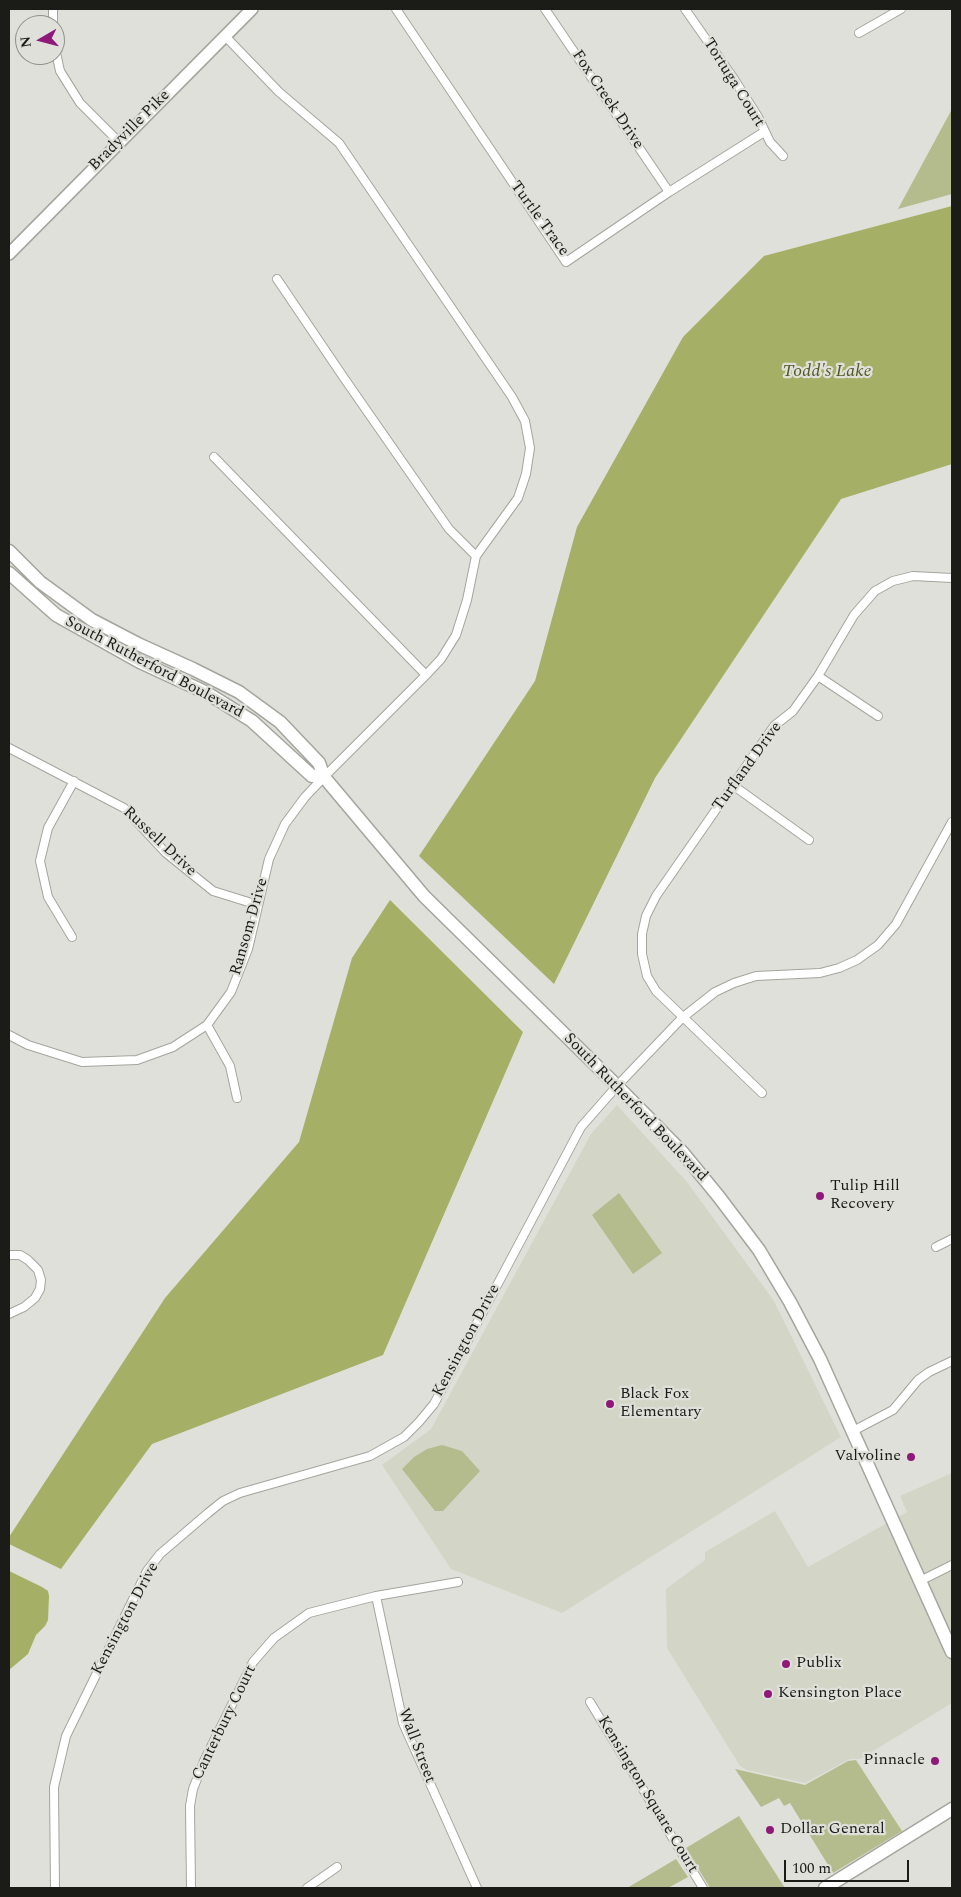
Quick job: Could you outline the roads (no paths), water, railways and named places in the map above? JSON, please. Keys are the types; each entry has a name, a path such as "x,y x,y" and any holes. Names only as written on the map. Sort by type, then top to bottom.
{"main road":[{"name":"Bradyville Pike","path":"9,254 252,9"},
{"name":"South Rutherford Boulevard","path":"9,551 40,582 92,620 239,692 280,722 319,763 324,777 424,896 683,1153 759,1250 790,1302 820,1359 952,1652"},
{"name":"South Rutherford Boulevard","path":"9,573 56,615 140,662 207,693 252,721 312,776 324,777"},
{"path":"825,1888 952,1809"}],"street":[{"name":"Turtle Trace","path":"396,9 566,262 669,192 764,132"},
{"name":"Fox Creek Drive","path":"545,9 669,192"},
{"name":"Tortuga Court","path":"684,9 732,76 758,117 770,142 783,156"},
{"path":"859,33 901,9"},
{"path":"225,36 279,92 339,143 512,397 525,421 530,448 526,474 518,498 476,556 449,529 277,279"},
{"path":"59,65 60,71 80,103 119,142"},
{"path":"214,458 426,675"},
{"name":"Ransom Drive","path":"9,1035 28,1046 82,1062 137,1060 173,1046 207,1025 231,992 248,949 269,859 285,824 306,796 441,659 456,635 467,600 476,556"},
{"name":"Turfland Drive","path":"762,1092 682,1018 656,991 647,976 642,954 642,934 646,916 656,896 774,726 793,711 818,676 854,615 875,591 893,581 913,576 952,578"},
{"path":"818,676 878,716"},
{"name":"Russell Drive","path":"9,748 124,808 166,853 213,890 258,905"},
{"path":"72,937 48,897 40,861 48,828 74,781"},
{"path":"734,786 810,840"},
{"name":"Kensington Drive","path":"55,1888 54,1787 59,1759 66,1736 147,1571 160,1554 223,1501 240,1493 370,1456 404,1437 434,1404 581,1127 617,1086 682,1018 715,992 756,976 820,973 839,968 857,960 878,945 896,924 952,822"},
{"path":"207,1025 230,1066 237,1098"},
{"path":"936,1246 952,1239"},
{"path":"9,1255 20,1255 28,1260 38,1270 41,1280 40,1289 35,1298 24,1307 9,1314"},
{"path":"853,1431 893,1410 918,1380 929,1372 952,1361"},
{"path":"920,1581 952,1565"},
{"name":"Canterbury Court","path":"191,1888 190,1806 193,1789 204,1761 253,1662 274,1638 309,1613 376,1596 458,1582"},
{"name":"Wall Street","path":"376,1596 403,1722 477,1888"},
{"name":"Kensington Square Court","path":"590,1702 703,1888"},
{"path":"307,1888 336,1867"}],"water":[{"name":"Todd's Lake","path":"952,206 952,464 841,499 655,778 554,984 419,856 535,681 577,527 683,337 764,256"},
{"path":"390,900 523,1032 383,1355 152,1444 61,1569 9,1544 9,1537 165,1298 299,1142 352,958"},
{"path":"9,1571 42,1587 48,1591 49,1596 48,1620 45,1626 36,1635 28,1654 9,1670"}],"place":[{"name":"Tulip Hill Recovery","path":"820,1196"},
{"name":"Black Fox Elementary","path":"610,1404"},
{"name":"Valvoline","path":"911,1457"},
{"name":"Publix","path":"786,1664"},
{"name":"Kensington Place","path":"768,1694"},
{"name":"Pinnacle","path":"935,1761"},
{"name":"Dollar General","path":"770,1830"}]}
